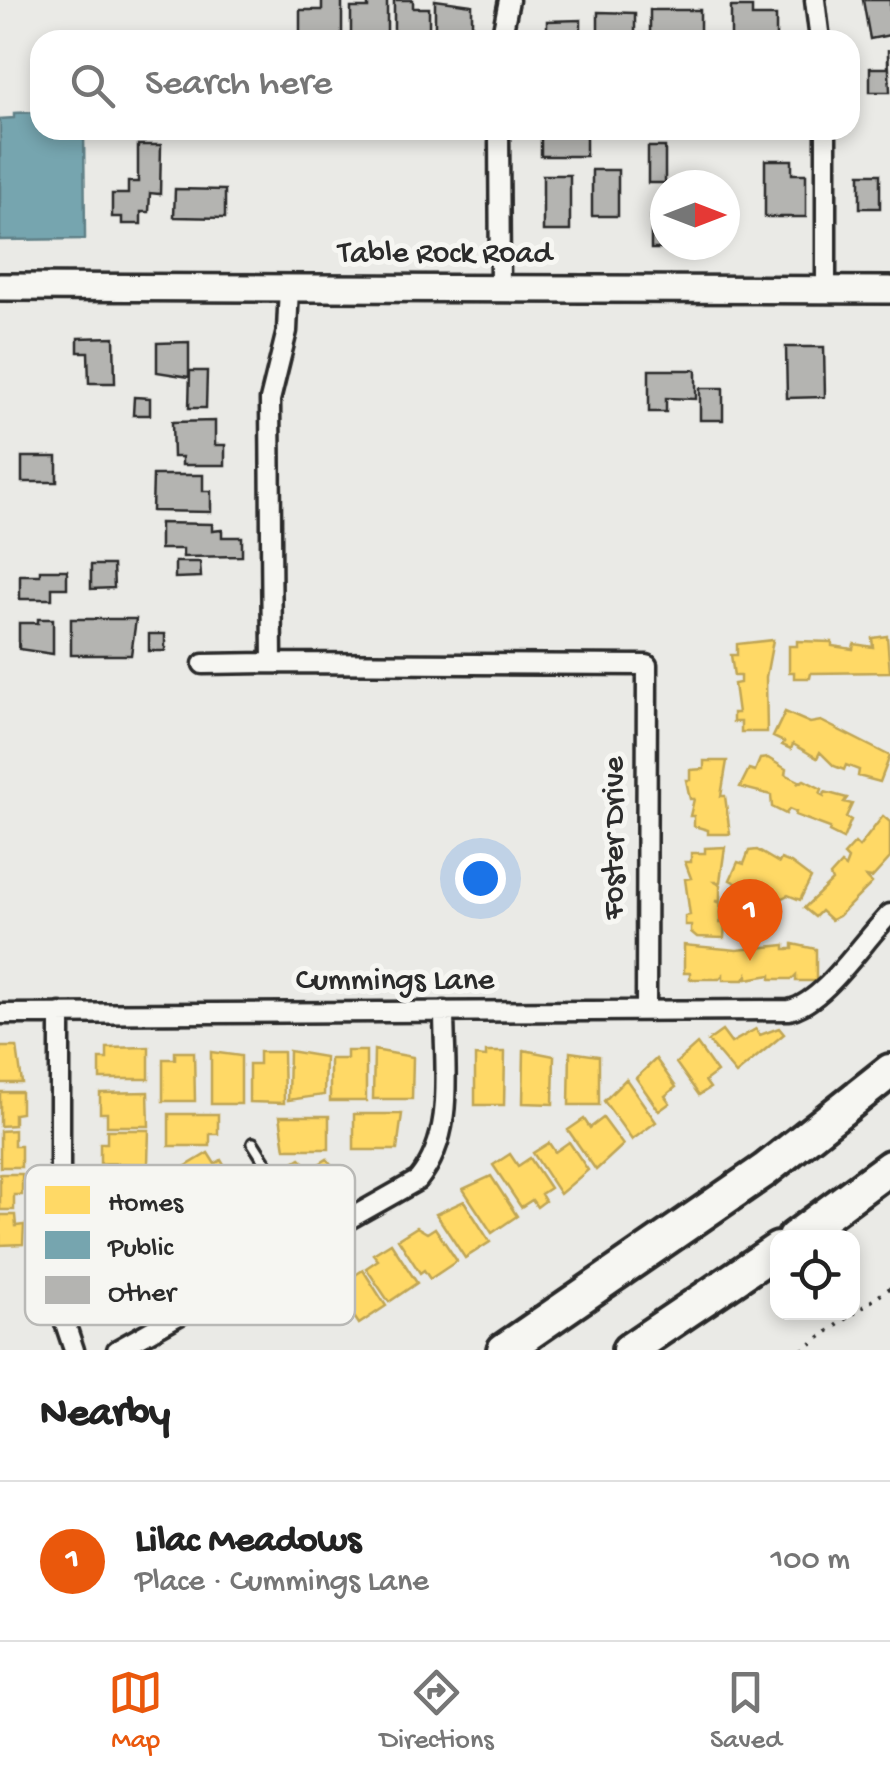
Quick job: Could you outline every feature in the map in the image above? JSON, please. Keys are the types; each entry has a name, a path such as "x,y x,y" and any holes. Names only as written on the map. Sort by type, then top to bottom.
{"highway":[{"path":"504,1350 765,1170 890,1071"},
{"path":"805,1230 890,1167"},
{"path":"629,1350 770,1255"}],"main road":[{"name":"Table Rock Road","path":"0,287 890,290"}],"street":[{"path":"503,30 510,0"},
{"path":"815,0 819,30"},
{"path":"499,140 500,286"},
{"path":"826,140 826,290"},
{"path":"203,664 272,662 270,400 287,331 290,287"},
{"name":"Foster Drive","path":"272,662 647,665 646,1010"},
{"name":"Cummings Lane","path":"0,1014 790,1010 822,995 854,950 890,914"},
{"path":"355,1216 418,1180 432,1163 444,1118 444,1011"},
{"path":"60,1013 60,1165"},
{"path":"66,1325 74,1350"},
{"path":"117,1350 161,1325"}],"lane":[{"path":"253,1143 267,1165"}],"path":[{"path":"802,1350 890,1288"}],"building: Homes":[{"path":"887,636 890,672 811,673 810,678 794,678 794,672 789,672 789,646 797,646 797,641 832,642 832,646 853,649 854,644 873,647 872,638"},
{"path":"773,640 766,677 767,732 741,732 741,722 733,722 733,713 738,713 734,684 740,683 740,676 734,676 731,655 737,655 737,644"},
{"path":"785,712 810,723 821,721 890,756 880,782 858,776 859,770 846,765 844,770 834,766 820,752 817,758 793,744 791,749 782,745 784,742 773,737"},
{"path":"768,758 786,769 785,774 799,781 797,784 804,780 822,789 820,794 824,796 825,792 847,798 844,802 852,804 846,817 851,820 843,839 829,832 830,828 795,815 796,812 789,809 786,814 772,807 771,795 740,787 749,769 755,771 760,759"},
{"path":"704,761 727,761 721,796 725,796 730,834 708,834 708,830 694,826 694,816 690,816 694,799 690,799 686,780 690,780 690,770 704,769"},
{"path":"883,816 890,822 890,858 872,878 866,877 872,883 839,916 831,920 821,911 815,917 804,908 832,881 830,876 841,864 845,867 848,859 844,855 855,843 859,847"},
{"path":"725,847 720,882 715,882 720,885 720,901 715,901 720,903 720,923 725,923 724,938 697,937 691,932 691,925 685,925 685,916 690,915 685,879 691,878 685,862 691,862 691,853"},
{"path":"757,850 779,863 781,859 791,863 811,878 800,900 788,895 780,899 765,893 767,888 746,882 744,887 730,880 738,862 744,864 749,851"},
{"path":"793,944 816,949 816,981 796,981 796,975 792,979 771,979 771,975 747,979 747,975 744,980 723,980 723,975 719,979 690,979 690,973 684,973 684,945 737,950 785,945 785,949 793,949"},
{"path":"779,1028 784,1034 736,1074 708,1041 722,1031 731,1043 756,1029 760,1035"},
{"path":"697,1044 717,1072 705,1081 710,1088 699,1095 676,1063"},
{"path":"0,1047 17,1047 22,1083 0,1083"},
{"path":"149,1047 149,1079 100,1079 100,1059 107,1059 107,1048"},
{"path":"374,1050 413,1057 412,1099 373,1099"},
{"path":"524,1050 554,1056 553,1104 523,1103"},
{"path":"289,1051 325,1057 324,1095 288,1100"},
{"path":"347,1051 366,1051 366,1101 330,1101 330,1059 347,1059"},
{"path":"175,1052 194,1052 195,1101 163,1101 163,1059 175,1059"},
{"path":"211,1052 241,1056 241,1104 211,1104"},
{"path":"259,1052 283,1052 284,1103 249,1102 249,1064 259,1064"},
{"path":"486,1052 505,1052 504,1105 475,1105 475,1056 486,1057"},
{"path":"570,1052 599,1056 599,1105 569,1105"},
{"path":"656,1059 676,1087 665,1096 670,1103 659,1111 636,1078"},
{"path":"626,1079 656,1122 632,1140 604,1101"},
{"path":"0,1092 21,1092 21,1113 14,1114 14,1125 0,1126"},
{"path":"148,1092 149,1126 107,1126 107,1113 100,1113 100,1093"},
{"path":"169,1114 218,1114 218,1134 210,1134 210,1146 169,1146"},
{"path":"354,1114 402,1114 397,1150 354,1150"},
{"path":"280,1116 329,1116 329,1149 285,1149"},
{"path":"603,1118 623,1145 596,1170 568,1130 584,1119 590,1128"},
{"path":"14,1130 14,1146 21,1146 21,1167 0,1167 0,1131"},
{"path":"107,1130 149,1130 148,1164 100,1163 100,1143 107,1143"},
{"path":"569,1142 588,1170 560,1194 533,1153 549,1143 555,1152"},
{"path":"208,1153 215,1164 221,1160 224,1165 188,1165"},
{"path":"510,1154 518,1166 530,1158 550,1188 541,1194 545,1201 537,1207 532,1200 521,1207 493,1165"},
{"path":"300,1158 307,1165 289,1165"},
{"path":"0,1174 22,1174 22,1195 14,1195 14,1210 0,1210"},
{"path":"491,1176 517,1216 492,1233 463,1189"},
{"path":"464,1201 490,1242 465,1258 436,1214"},
{"path":"0,1215 15,1215 16,1226 24,1225 23,1244 0,1245"},
{"path":"417,1227 427,1233 435,1228 457,1261 430,1279 424,1270 420,1273 398,1239"},
{"path":"391,1243 417,1283 389,1302 366,1268 378,1260 373,1254"},
{"path":"363,1270 386,1306 359,1324 355,1318 355,1275"}],"building: Public":[{"path":"30,112 30,140 84,140 85,239 0,240 0,119 14,118 14,113"}],"building: Other":[{"path":"322,0 342,0 342,30 300,30 300,10 322,10"},
{"path":"368,0 387,0 387,30 351,30 351,8 368,8"},
{"path":"394,0 413,0 413,8 429,8 429,30 394,30"},
{"path":"435,0 472,5 472,30 435,30"},
{"path":"863,0 890,0 890,35 870,39"},
{"path":"731,7 752,7 752,16 776,16 776,30 731,30"},
{"path":"650,10 700,10 700,30 650,30"},
{"path":"598,12 635,13 635,30 598,30"},
{"path":"581,20 581,30 547,30 547,21"},
{"path":"888,49 890,92 870,92 870,68 888,68"},
{"path":"541,140 586,140 586,156 541,156"},
{"path":"138,145 161,145 160,194 150,193 149,212 141,212 141,224 122,224 122,217 112,217 112,194 128,194 128,182 138,182"},
{"path":"648,147 665,147 665,170 650,170 648,183"},
{"path":"765,160 792,160 792,174 806,174 806,217 765,217"},
{"path":"592,170 618,170 618,216 592,216"},
{"path":"860,174 880,174 880,208 860,208"},
{"path":"543,175 570,175 570,231 543,231"},
{"path":"175,189 225,190 225,218 174,217"},
{"path":"114,337 115,383 89,383 88,352 78,352 78,338"},
{"path":"189,342 189,377 157,372 157,343"},
{"path":"786,347 824,347 825,397 787,398"},
{"path":"649,370 696,370 696,399 666,398 666,412 649,412"},
{"path":"190,371 207,371 206,408 189,408"},
{"path":"700,388 723,388 723,420 700,420"},
{"path":"134,397 150,398 150,415 133,415"},
{"path":"215,421 215,445 225,445 225,465 182,465 182,457 173,457 172,422"},
{"path":"22,457 57,457 57,482 22,482"},
{"path":"153,475 203,475 203,491 211,491 211,512 152,511"},
{"path":"160,523 212,524 212,531 222,530 222,537 242,537 242,556 183,557 183,549 160,549"},
{"path":"175,562 200,562 201,577 175,578"},
{"path":"91,565 113,565 114,588 91,589"},
{"path":"40,570 67,570 67,588 52,588 52,599 20,599 20,575 40,575"},
{"path":"38,619 53,619 53,654 19,649 19,623 38,623"},
{"path":"71,619 136,619 131,655 71,655"},
{"path":"149,634 165,634 165,651 149,651"}],"place":[{"name":"Lilac Meadows","path":"750,961"}]}
